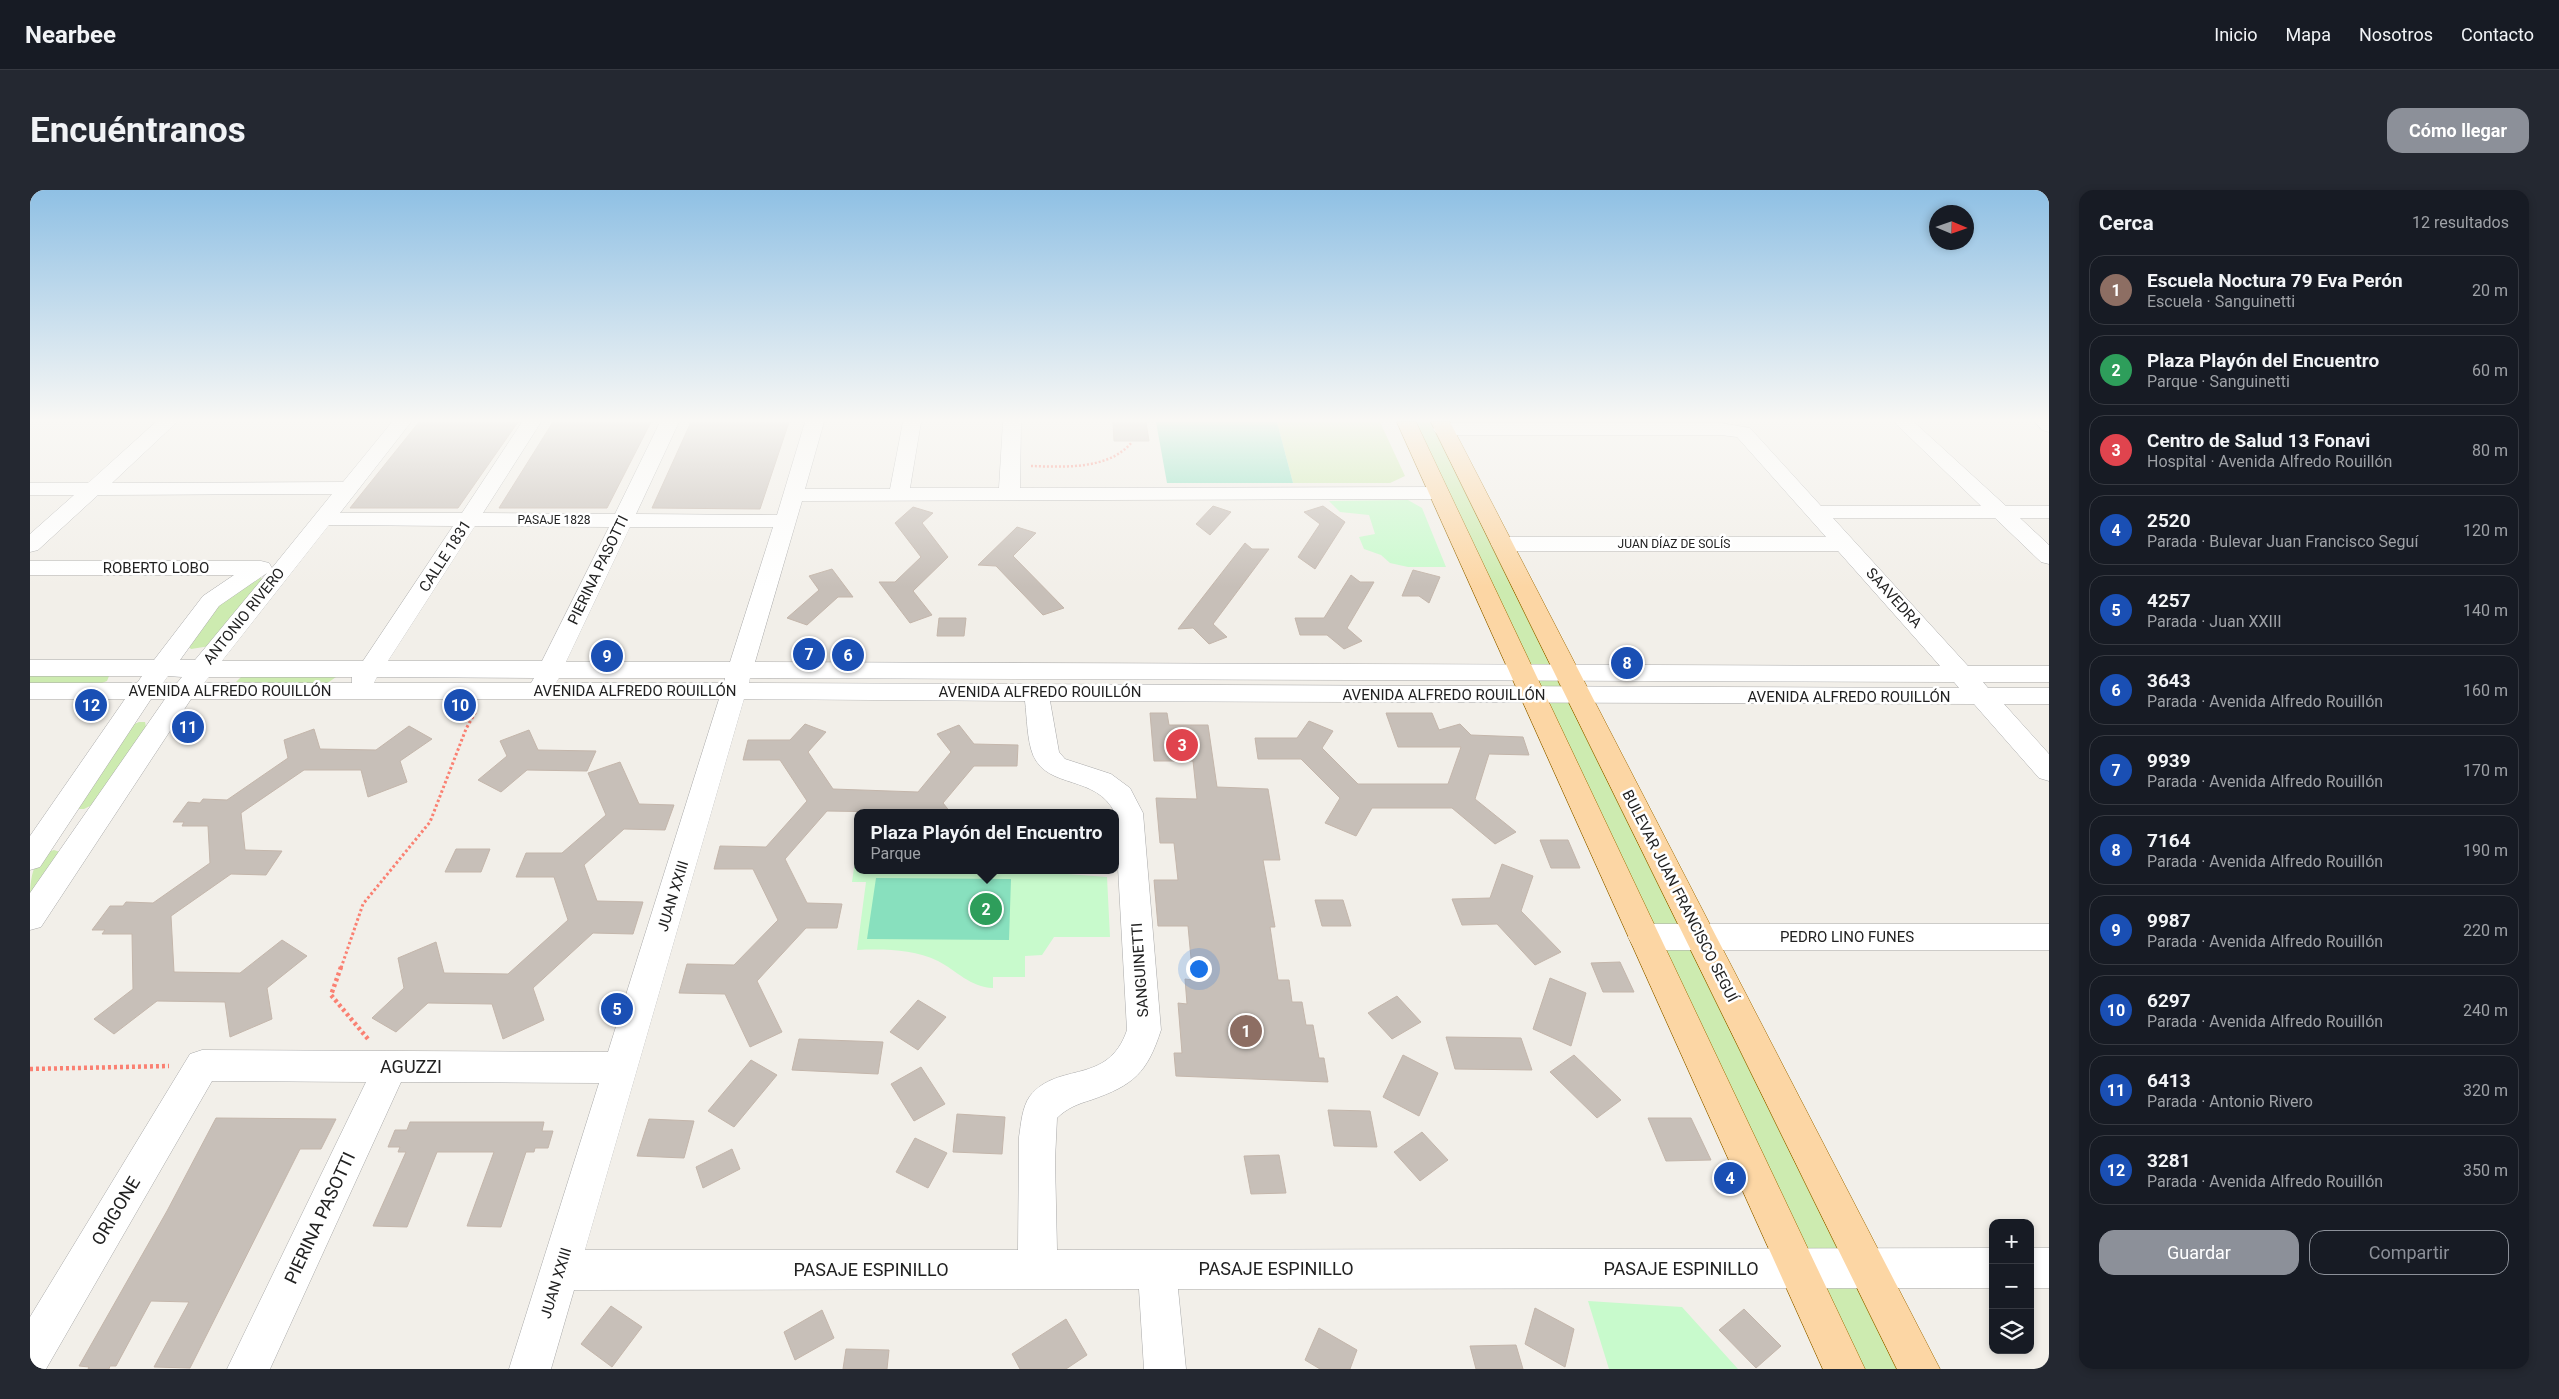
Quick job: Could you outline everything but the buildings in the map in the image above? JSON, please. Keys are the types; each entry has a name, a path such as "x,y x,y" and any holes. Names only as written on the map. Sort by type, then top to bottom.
{"main road":[{"path":"1432,477 1844,1369"},
{"name":"BULEVAR JUAN FRANCISCO SEGUÍ","path":"1468,477 1920,1369"}],"street":[{"path":"30,545 106,477"},
{"name":"ANTONIO RIVERO","path":"30,918 183,692 357,477"},
{"name":"CALLE 1831","path":"357,690 496,477"},
{"name":"PIERINA PASOTTI","path":"545,680 643,477"},
{"name":"JUAN XXIII","path":"530,1369 798,477"},
{"path":"899,495 902,477"},
{"path":"1009,495 1010,477"},
{"name":"SAAVEDRA","path":"1786,477 2049,771"},
{"path":"1962,477 2049,557"},
{"path":"30,489 348,488"},
{"path":"793,495 1439,493"},
{"path":"1817,512 2049,512"},
{"name":"PASAJE 1828","path":"324,519 786,522"},
{"name":"JUAN DÍAZ DE SOLÍS","path":"1502,544 1846,544"},
{"name":"ROBERTO LOBO","path":"30,568 283,569"},
{"name":"ANTONIO RIVERO","path":"30,859 39,832 211,600 258,568"},
{"name":"AVENIDA ALFREDO ROUILLÓN","path":"30,668 371,668 545,680 1573,685 1982,696 2049,696"},
{"name":"AVENIDA ALFREDO ROUILLÓN","path":"1573,685 1962,674 2049,674"},
{"name":"AVENIDA ALFREDO ROUILLÓN","path":"30,691 487,690 545,680"},
{"name":"AVENIDA ALFREDO ROUILLÓN","path":"738,680 1036,692 1528,685"},
{"name":"SANGUINETTI","path":"1036,692 1046,754 1055,766 1102,781 1120,795 1130,813 1144,1030 1137,1054 1123,1071 1094,1085 1059,1095 1042,1110 1037,1136 1038,1269"},
{"path":"39,832 89,830"},
{"name":"PEDRO LINO FUNES","path":"1644,936 2049,937"},
{"name":"AGUZZI","path":"202,1065 621,1068"},
{"name":"ORIGONE","path":"30,1356 202,1065"},
{"name":"PIERINA PASOTTI","path":"248,1369 391,1067"},
{"name":"PASAJE ESPINILLO","path":"560,1270 1989,1268"},
{"path":"2034,1268 2049,1268"},
{"path":"1157,1270 1165,1369"}],"path":[{"path":"391,1067 331,995 362,904 430,822 466,729 487,690"},
{"path":"30,1069 202,1065"}],"green space":[{"path":"1166,477 1291,477 1293,483 1167,483"},
{"path":"1291,477 1403,477 1390,483 1293,483"},
{"path":"1431,477 1468,477 1919,1369 1844,1369"},
{"path":"1408,500 1422,508 1446,567 1408,567 1390,563 1381,555 1364,549 1359,537 1375,534 1369,515 1340,512 1329,501"},
{"path":"260,576 262,579 210,646 191,649 188,646 218,601"},
{"path":"30,673 109,676 107,681 97,685 30,685"},
{"path":"244,674 336,677 326,684 236,682"},
{"path":"145,722 146,727 94,804 84,809 77,809 132,725"},
{"path":"54,850 60,852 30,905 31,880 36,865 46,853"},
{"path":"854,868 854,874 1067,874 1107,877 1110,937 1054,937 1042,955 1025,956 1025,977 993,977 993,988 985,987 970,982 938,961 919,954 888,950 857,950 866,882 852,882"},
{"path":"876,878 1011,879 1009,940 867,939"},
{"path":"1588,1301 1682,1307 1738,1369 1609,1369"}],"place":[{"name":"9939","path":"809,654"},
{"name":"3643","path":"848,655"},
{"name":"9987","path":"607,656"},
{"name":"7164","path":"1627,663"},
{"name":"3281","path":"91,705"},
{"name":"6297","path":"460,705"},
{"name":"6413","path":"188,727"},
{"name":"Centro de Salud 13 Fonavi","path":"1182,745"},
{"name":"Plaza Playón del Encuentro","path":"986,909"},
{"name":"4257","path":"617,1009"},
{"name":"Escuela Noctura 79 Eva Perón","path":"1246,1031"},
{"name":"2520","path":"1730,1178"}]}
